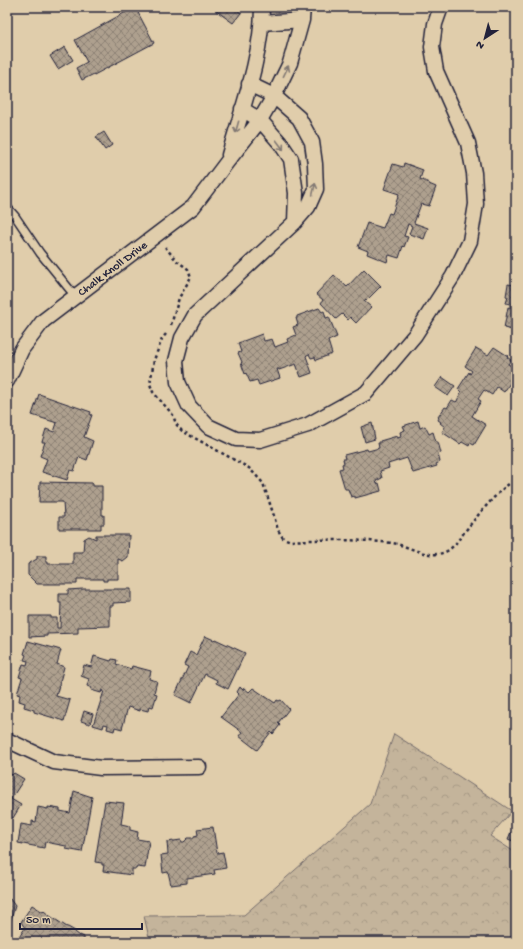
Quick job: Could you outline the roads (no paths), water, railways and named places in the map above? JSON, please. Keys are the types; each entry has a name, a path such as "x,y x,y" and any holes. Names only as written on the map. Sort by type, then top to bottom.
{"street":[{"name":"Chalk Knoll Drive","path":"227,162 257,57 262,23 262,7"},
{"path":"249,84 274,96 300,118 312,142 316,188 308,207 295,222 195,315 182,338 176,361 178,382 189,406 208,426 236,439 260,440 308,425 366,393 415,335 453,276 470,241 476,204 474,173 468,143 436,71 432,47 435,24 441,7"},
{"name":"Chalk Knoll Drive","path":"7,381 22,350 43,321 193,207 260,120 274,96 290,63 302,14"},
{"path":"262,23 302,14"},
{"path":"242,109 260,120 281,144 291,159 296,193 295,222"},
{"path":"7,740 54,762 101,768 199,767"}],"lane":[{"path":"7,207 15,216 40,253 75,296"}]}
